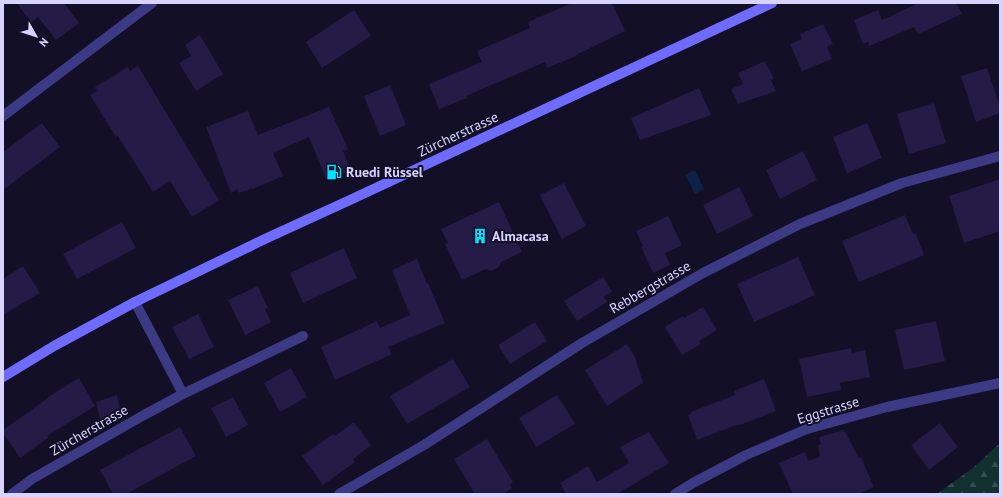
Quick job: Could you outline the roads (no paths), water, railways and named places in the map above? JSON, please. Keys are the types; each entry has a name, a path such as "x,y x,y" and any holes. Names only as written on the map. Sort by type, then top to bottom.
{"main road":[{"name":"Zürcherstrasse","path":"3,377 54,346 135,302 267,238 772,3"}],"street":[{"path":"3,116 152,3"},
{"name":"Rebbergstrasse","path":"339,494 424,445 582,343 703,273 800,224 902,183 1000,156"},
{"path":"135,302 183,394"},
{"name":"Zürcherstrasse","path":"12,494 32,479 144,415 183,394 303,336"},
{"name":"Eggstrasse","path":"674,494 746,455 807,429 887,407 1000,383"}],"water":[{"path":"695,170 704,189 695,194 685,175"}],"place":[{"name":"Ruedi Rüssel","path":"334,172"},
{"name":"Almacasa","path":"480,236"}]}
